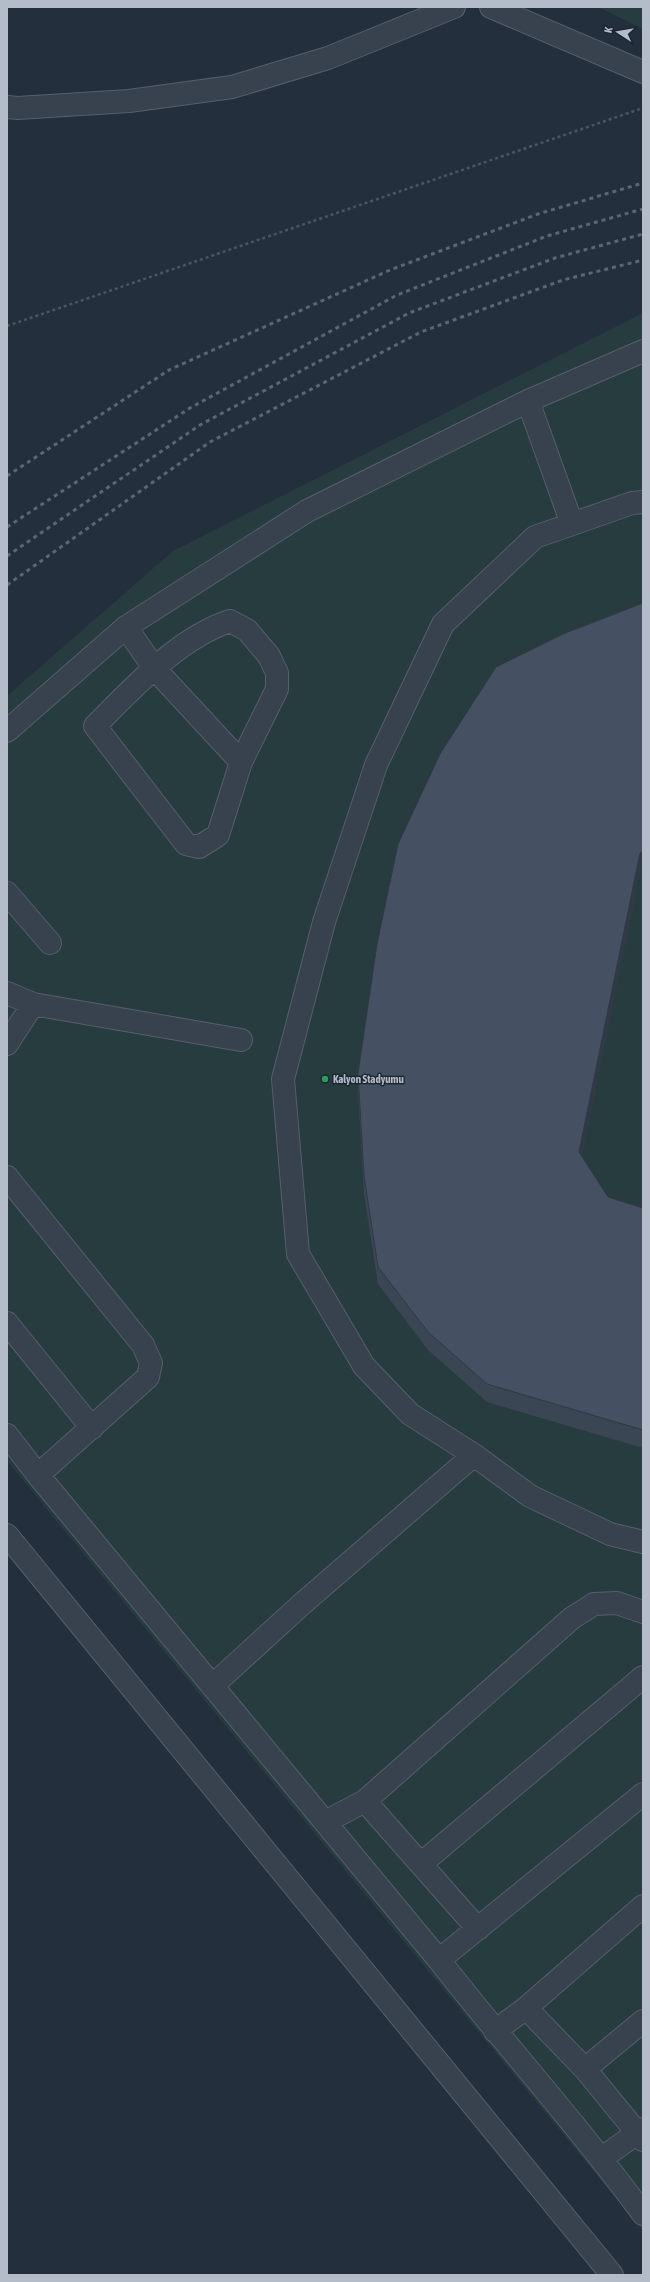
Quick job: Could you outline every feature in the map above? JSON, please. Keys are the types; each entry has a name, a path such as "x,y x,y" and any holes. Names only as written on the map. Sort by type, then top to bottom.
{"street":[{"path":"7,107 18,108 129,101 232,87 328,58 454,7"},
{"path":"491,7 523,13 643,72"},
{"path":"7,731 126,627 307,511 528,401 643,352"},
{"path":"528,401 572,524"},
{"path":"643,502 632,503 535,537 443,624 376,765 324,922 283,1079 298,1254 364,1366 410,1414 474,1455 530,1496 610,1534 643,1542"},
{"path":"230,621 247,630 269,656 277,673 277,689 241,762 218,835 199,847 186,844 94,726 154,668 214,626 230,621"},
{"path":"126,627 154,668 241,762"},
{"path":"7,893 50,943"},
{"path":"7,993 33,1004 242,1040"},
{"path":"7,1044 33,1004"},
{"path":"7,1176 143,1345 151,1363 148,1377 38,1475"},
{"path":"7,1323 92,1428"},
{"path":"7,1435 38,1475 439,1960 495,2031 602,2158 643,2214"},
{"path":"212,1686 302,1604 474,1455"},
{"path":"7,1535 612,2275"},
{"path":"325,1822 365,1801 572,1618 594,1604 618,1603 643,1612"},
{"path":"422,1863 643,1677"},
{"path":"439,1960 643,1794"},
{"path":"365,1801 422,1863 478,1929"},
{"path":"495,2031 526,2008 643,1906"},
{"path":"526,2008 585,2069 641,2134 602,2158"},
{"path":"585,2069 643,2021"}],"path":[{"path":"7,326 643,108"}],"green space":[{"path":"598,7 643,7 643,29"},
{"name":"Kalyon Stadyumu","path":"643,313 643,2231 7,1461 7,696 173,551"}],"building":[{"name":"Kalyon Stadyumu","path":"643,603 643,851 640,853 579,1152 608,1197 643,1208 643,1430 487,1384 428,1332 378,1267 364,1176 358,1073 377,944 398,844 440,754 496,667 563,634"}],"railway":[{"path":"7,476 169,370 390,270 538,214 643,183"},
{"path":"7,527 190,408 397,295 547,236 643,209"},
{"path":"7,556 200,425 409,313 555,258 643,234"},
{"path":"7,585 210,442 421,332 563,280 643,260"}],"place":[{"name":"Kalyon Stadyumu","path":"325,1079"}]}
